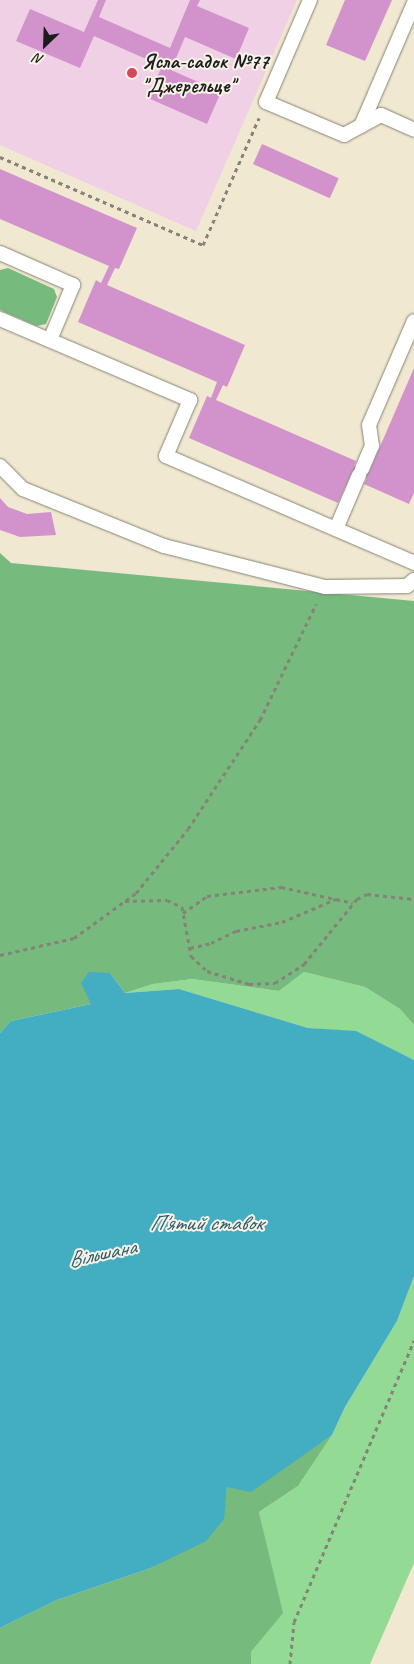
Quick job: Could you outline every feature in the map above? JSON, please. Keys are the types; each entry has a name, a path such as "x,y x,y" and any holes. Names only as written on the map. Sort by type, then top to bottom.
{"lane":[{"path":"310,0 266,102 344,135 381,115 414,130"},
{"path":"360,126 414,3"},
{"path":"0,253 73,285 50,340"},
{"path":"0,318 190,400 166,456 414,563"},
{"path":"336,529 372,446 369,425 414,321"},
{"path":"0,466 23,489 164,546 325,587 407,586 414,580"}],"path":[{"path":"0,157 203,245 266,102"},
{"path":"0,955 74,938 136,893 188,829 260,720 325,587"},
{"path":"183,913 207,896 281,887 353,903"},
{"path":"125,901 167,900 182,907 191,956 207,972 249,984 276,983 304,964 353,903 367,894 414,899"},
{"path":"190,948 211,943 236,931 282,922 336,899"},
{"path":"290,1664 294,1622 414,1341"}],"shaded area":[{"name":"Ясла-садок №77 \"Джерельце\"","path":"0,0 297,0 196,231 0,145"}],"green space":[{"path":"8,268 54,289 57,297 46,324 37,326 0,310 0,270"},
{"path":"0,553 11,563 414,601 414,1025 400,1009 365,987 304,972 279,991 192,979 153,984 125,993 110,973 91,1004 11,1021 0,1033"},
{"path":"304,972 365,987 400,1009 414,1025 414,1060 356,1032 308,1028 179,989 125,993 153,984 192,979 279,991"},
{"path":"414,1276 414,1563 370,1664 251,1664 251,1652 282,1613 259,1512 298,1486 332,1435 345,1407 397,1321"},
{"path":"332,1435 298,1486 259,1512 283,1613 251,1652 251,1664 0,1664 0,1628 57,1600 151,1568 177,1554 223,1519 227,1487 294,1460"}],"water":[{"name":"П'ятий ставок","path":"89,972 110,973 125,993 179,989 308,1028 356,1031 414,1060 414,1276 397,1321 345,1407 332,1435 251,1492 227,1487 224,1519 206,1541 151,1568 57,1600 0,1628 0,1033 11,1021 91,1004 81,983"}],"building":[{"path":"98,0 106,0 99,17 170,48 190,0 200,0 197,6 249,28 236,59 185,37 171,70 221,92 207,124 148,98 162,66 94,36 80,68 16,41 30,9 84,32"},
{"path":"345,0 392,0 365,61 326,45"},
{"path":"262,144 339,178 330,198 253,164"},
{"path":"0,169 137,228 119,269 115,268 107,285 245,345 227,387 223,385 216,400 356,461 354,466 369,472 414,368 414,493 409,504 364,484 367,478 352,472 338,503 189,438 207,396 211,398 217,382 78,322 96,280 101,283 109,266 0,219"},
{"path":"0,498 8,507 27,514 51,512 56,535 20,537 0,530"}],"place":[{"name":"Ясла-садок №77 \"Джерельце\"","path":"132,73"}],"water label":[{"name":"Вільшана","path":"102,1254"}]}
